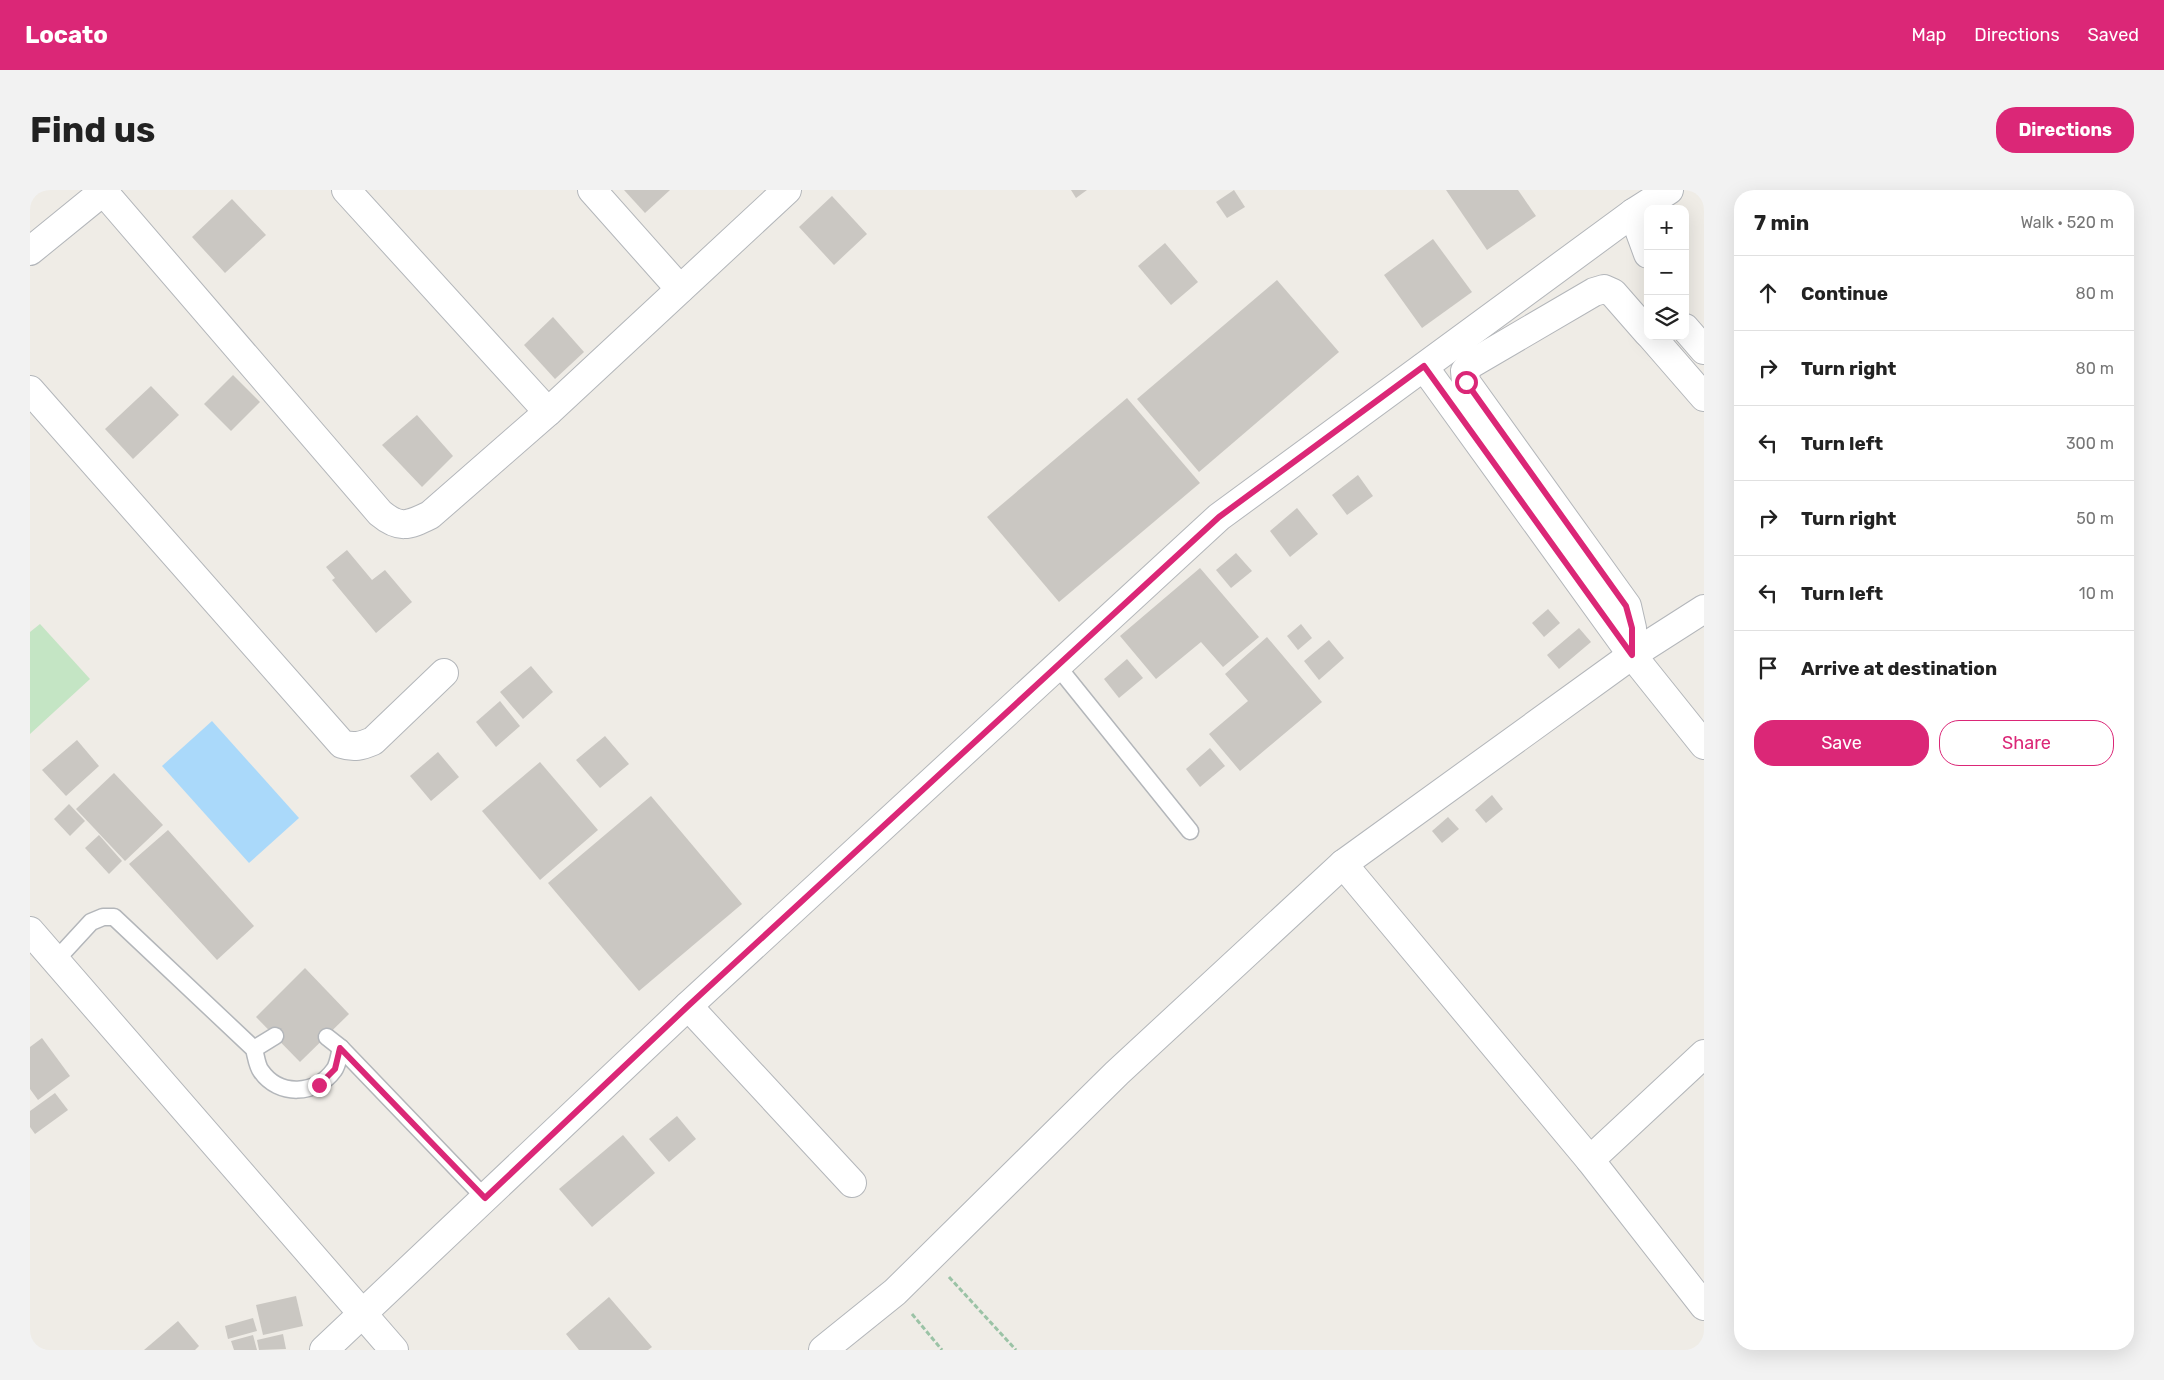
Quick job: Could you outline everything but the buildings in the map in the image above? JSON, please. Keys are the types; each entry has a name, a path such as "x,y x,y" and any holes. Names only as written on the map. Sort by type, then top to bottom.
{"street":[{"path":"346,190 548,412"},
{"path":"592,190 680,289"},
{"path":"30,251 104,191 380,513 390,521 402,525 415,523 430,515 548,412 787,190"},
{"path":"324,1350 688,1006 1219,517 1633,213 1670,190"},
{"path":"1633,213 1647,250"},
{"path":"1632,655 1632,628 1626,606 1466,382 1465,371 1470,364 1594,292 1604,289 1613,293 1644,328"},
{"path":"1689,333 1704,350"},
{"path":"1654,340 1704,397"},
{"path":"1424,366 1632,655 1704,745"},
{"path":"30,390 342,744 350,747 361,746 373,740 444,673"},
{"path":"823,1350 895,1292 1117,1074 1343,864 1632,655 1704,609"},
{"path":"1343,864 1590,1160 1704,1306"},
{"path":"30,930 394,1350"},
{"path":"688,1006 852,1183"},
{"path":"1590,1160 1704,1054"}],"lane":[{"path":"1058,666 1190,830"},
{"path":"56,960 91,922 102,917 114,917 254,1049 261,1071 277,1086 298,1091 319,1085 335,1069 340,1048"},
{"path":"254,1049 274,1036"},
{"path":"327,1037 340,1048 485,1198"}],"path":[{"path":"931,1258 1016,1350"},
{"path":"895,1292 942,1350"}],"green space":[{"path":"40,624 90,679 30,734 30,632"}],"water":[{"path":"212,721 299,818 249,863 162,766"}],"route":[{"path":"319,1085 335,1069 340,1048 485,1198 688,1006 1219,517 1424,366 1632,655 1632,628 1626,606 1466,382"}]}
